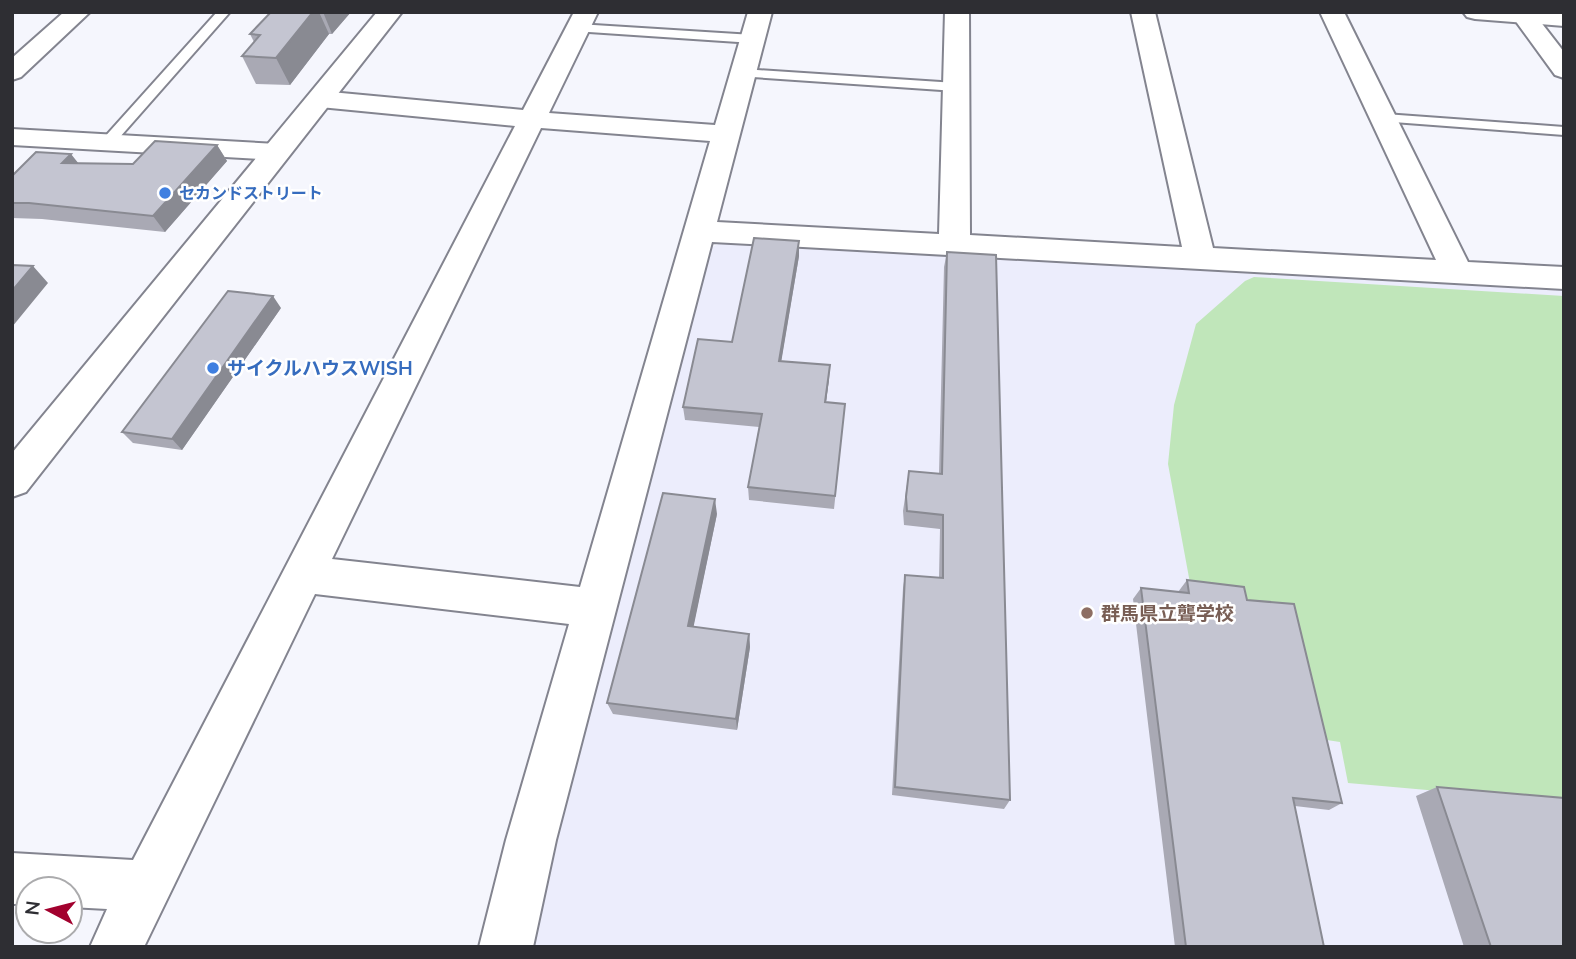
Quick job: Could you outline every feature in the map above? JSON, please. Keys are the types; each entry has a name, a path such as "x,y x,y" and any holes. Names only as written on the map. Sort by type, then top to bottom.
{"street":[{"path":"12,72 78,12"},
{"path":"12,481 390,12"},
{"path":"954,245 957,12"},
{"path":"1143,12 1200,258"},
{"path":"1332,12 1458,272"},
{"path":"1475,12 1564,19"},
{"path":"1524,16 1564,70"},
{"path":"117,947 582,20"},
{"path":"506,947 531,840 752,41"},
{"path":"320,99 726,134"},
{"path":"12,137 277,152"},
{"path":"700,231 1564,278"},
{"path":"304,573 595,608"},
{"path":"12,878 147,886"}],"lane":[{"path":"107,142 224,12"},
{"path":"582,20 752,41 956,87"},
{"path":"1384,118 1564,131"}],"shaded area":[{"name":"群馬県立聾学校","path":"723,242 1564,289 1564,947 526,947 708,249"}],"green space":[{"path":"1254,277 1564,296 1564,802 1348,783 1340,742 1320,739 1244,605 1190,583 1168,464 1174,405 1196,324 1245,281"}],"building":[{"path":"271,12 313,12 276,58 242,56 260,35 250,34"},
{"path":"155,141 217,145 153,216 12,203 12,176 36,152 71,154 62,163 133,164"},
{"path":"754,238 799,241 779,361 830,365 825,402 845,404 835,496 748,487 762,414 683,407 698,339 732,342"},
{"path":"947,252 996,255 1010,800 895,787 905,575 943,578 943,515 907,511 906,497 909,471 942,474"},
{"path":"12,265 33,266 12,291"},
{"path":"228,291 273,296 172,439 122,432"},
{"path":"663,493 715,499 688,626 749,634 736,719 607,703"},
{"path":"1187,580 1244,587 1247,600 1294,604 1342,803 1293,798 1324,947 1186,947 1141,588 1189,593"},
{"path":"1437,787 1564,798 1564,947 1491,947"}],"place":[{"name":"セカンドストリート","path":"165,193"},
{"name":"サイクルハウスWISH","path":"213,368"},
{"name":"群馬県立聾学校","path":"1087,613"}]}
